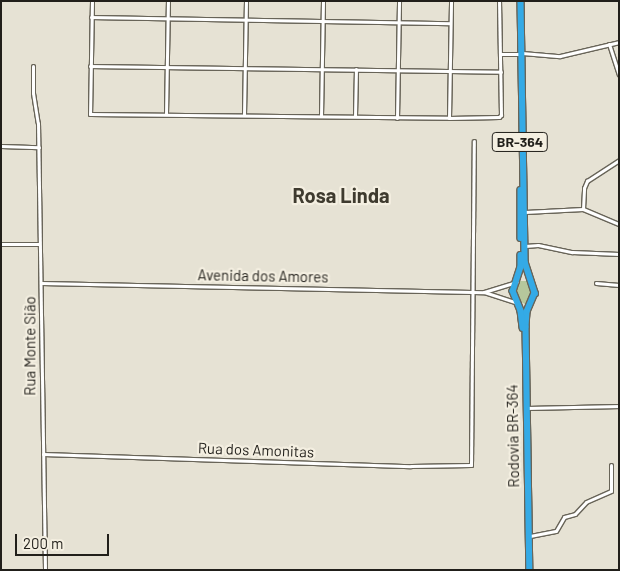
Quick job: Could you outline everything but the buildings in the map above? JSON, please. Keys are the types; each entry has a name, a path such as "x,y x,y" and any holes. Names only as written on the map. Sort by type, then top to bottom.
{"highway":[{"name":"BR-364","path":"518,303 513,295 521,260 520,1"},
{"name":"BR-364","path":"520,53 526,270 535,293 527,312 526,327 529,570"},
{"path":"516,282 522,278 530,281"},
{"path":"518,303 525,306 532,303"},
{"name":"Rodovia BR-364","path":"518,303 523,330 529,570"}],"street":[{"path":"92,1 90,114 397,118 500,117 500,1"},
{"path":"166,114 168,1"},
{"path":"244,115 246,1"},
{"path":"321,116 323,1"},
{"path":"397,118 399,1"},
{"path":"449,118 451,1"},
{"path":"92,17 450,23"},
{"path":"501,54 520,53 560,56 619,42"},
{"path":"609,44 619,74"},
{"name":"Rua Monte Sião","path":"33,66 33,93 38,123 45,570"},
{"path":"90,66 501,72"},
{"path":"355,116 356,69"},
{"path":"473,292 474,141"},
{"path":"1,146 38,147"},
{"path":"584,209 584,188 587,181 619,160"},
{"path":"525,212 584,209 619,224"},
{"path":"1,244 39,244"},
{"path":"525,246 538,246 572,252 619,254"},
{"name":"Avenida dos Amores","path":"41,283 484,292 516,282"},
{"path":"596,283 619,285"},
{"name":"Rua dos Amonitas","path":"43,454 468,467 473,461 473,292"},
{"name":"Avenida dos Amores","path":"484,292 518,303"},
{"path":"527,408 619,406"},
{"path":"530,536 555,531 564,516 574,514 586,502 611,491 612,465"}],"green space":[{"path":"520,281 528,281 533,292 530,301 525,304 517,300 515,286"}],"district":[{"name":"Rosa Linda","path":"341,195"}]}
